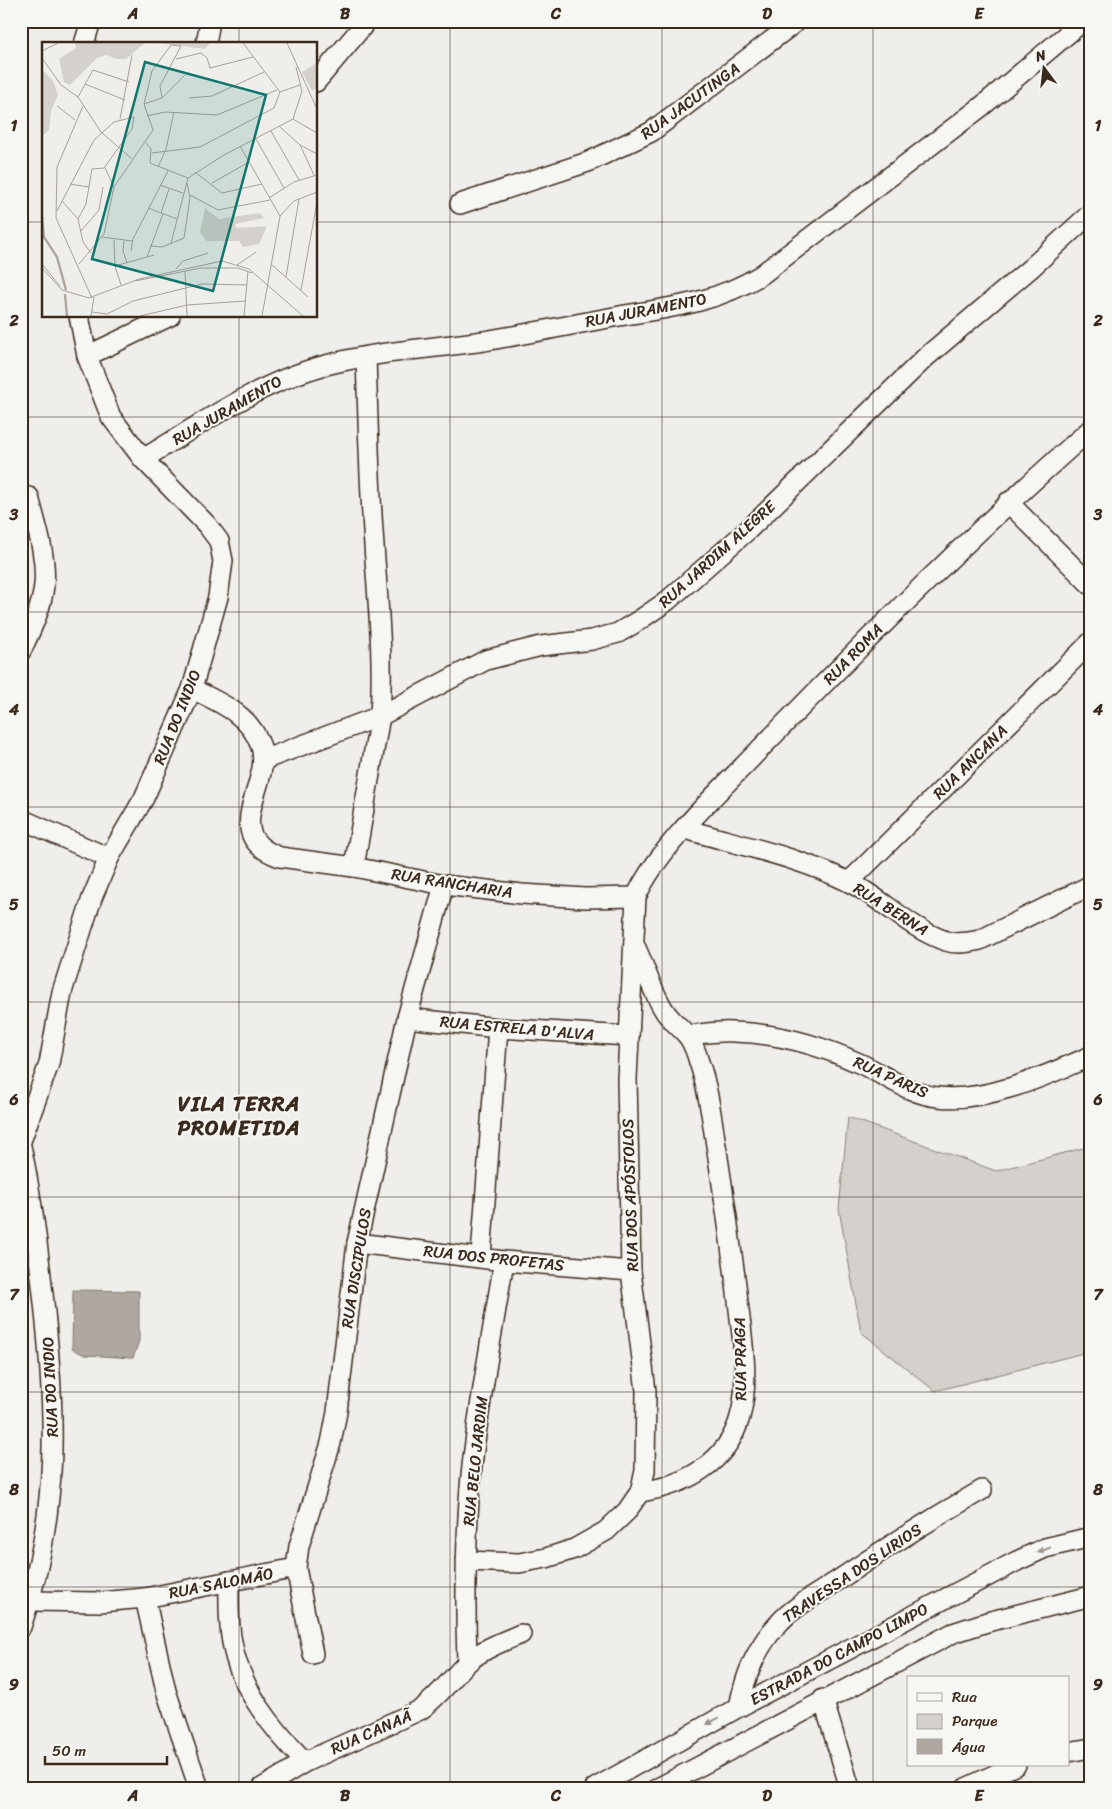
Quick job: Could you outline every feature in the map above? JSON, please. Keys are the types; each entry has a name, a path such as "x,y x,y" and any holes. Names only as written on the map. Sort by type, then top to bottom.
{"street":[{"path":"85,42 92,21"},
{"path":"206,42 210,21"},
{"path":"318,80 367,21"},
{"name":"RUA JACUTINGA","path":"460,204 588,162 651,132 797,21"},
{"name":"RUA JURAMENTO","path":"143,459 252,394 288,376 335,362 487,340 677,306 712,298 737,289 768,269 981,106 1083,21"},
{"name":"RUA JARDIM ALEGRE","path":"263,760 380,716 486,660 518,651 592,640 618,633 667,601 749,529 926,357 1032,267 1091,212"},
{"name":"RUA DO INDIO","path":"21,1142 49,1064 69,966 92,898 109,858 144,798 192,690 218,597 223,561 219,541 207,524 143,459 111,417 87,356 79,318"},
{"path":"87,356 166,318"},
{"path":"354,867 380,716 382,659 369,459 366,357"},
{"name":"RUA ROMA","path":"636,897 649,874 685,829 889,617 1008,502 1091,429"},
{"path":"21,651 33,626 44,585 44,561 25,498"},
{"path":"1008,502 1091,585"},
{"name":"RUA ANCANA","path":"849,882 1091,642"},
{"path":"192,690 224,704 242,718 254,733 261,747 263,760"},
{"name":"RUA RANCHARIA","path":"263,760 250,809 251,827 256,842 269,853 280,857 354,867 444,885 531,895 585,898 636,897"},
{"path":"21,819 109,858"},
{"name":"RUA BERNA","path":"685,829 798,863 849,882 928,933 948,942 964,943 980,940 1091,885"},
{"name":"RUA DISCIPULOS","path":"313,1654 296,1568 299,1546 322,1474 337,1412 357,1243 407,1018 444,885"},
{"name":"RUA DOS APÓSTOLOS","path":"636,897 627,1080 631,1271 647,1418 645,1471 640,1492"},
{"path":"634,945 664,1011 676,1027 687,1035"},
{"name":"RUA ESTRELA D'ALVA","path":"407,1018 498,1028 628,1036"},
{"path":"481,1256 498,1028"},
{"name":"RUA PARIS","path":"687,1035 732,1032 760,1034 795,1041 833,1052 863,1064 916,1092 938,1097 969,1096 1001,1089 1050,1074 1091,1056"},
{"name":"RUA PRAGA","path":"640,1492 680,1483 698,1473 714,1460 728,1441 739,1418 744,1392 742,1334 724,1193 699,1062 687,1035"},
{"name":"RUA DO INDIO","path":"21,1146 32,1202 45,1308 52,1388 54,1456 49,1515 30,1601 21,1627"},
{"name":"RUA DOS PROFETAS","path":"357,1243 504,1260 631,1271"},
{"name":"RUA BELO JARDIM","path":"467,1663 466,1561 472,1468 479,1411 504,1260"},
{"name":"TRAVESSA DOS LIRIOS","path":"739,1707 746,1675 752,1662 761,1645 780,1621 878,1553 982,1490"},
{"path":"466,1561 520,1563 546,1558 574,1549 606,1531 627,1511 640,1492"},
{"name":"ESTRADA DO CAMPO LIMPO","path":"595,1788 739,1707 1018,1561 1045,1548 1091,1537"},
{"name":"RUA SALOMÃO","path":"30,1601 100,1602 146,1598 296,1568"},
{"path":"229,1581 228,1615 232,1644 241,1672 265,1717 305,1762"},
{"name":"ESTRADA DO CAMPO LIMPO","path":"658,1788 823,1699 953,1633 987,1622 1091,1596"},
{"path":"146,1598 166,1691 199,1788"},
{"name":"RUA CANAÃ","path":"262,1788 305,1762 420,1710 434,1700 467,1663 480,1653 521,1634"},
{"path":"823,1699 850,1788"},
{"path":"1070,1752 1091,1748"},
{"path":"966,1788 1014,1766"}],"green space":[{"path":"848,1117 996,1171 1091,1146 1091,1351 935,1391 861,1332 839,1209"}],"water":[{"path":"73,1290 139,1291 139,1341 133,1358 85,1355 72,1349"}],"district":[{"name":"VILA TERRA PROMETIDA","path":"239,1116"}]}
